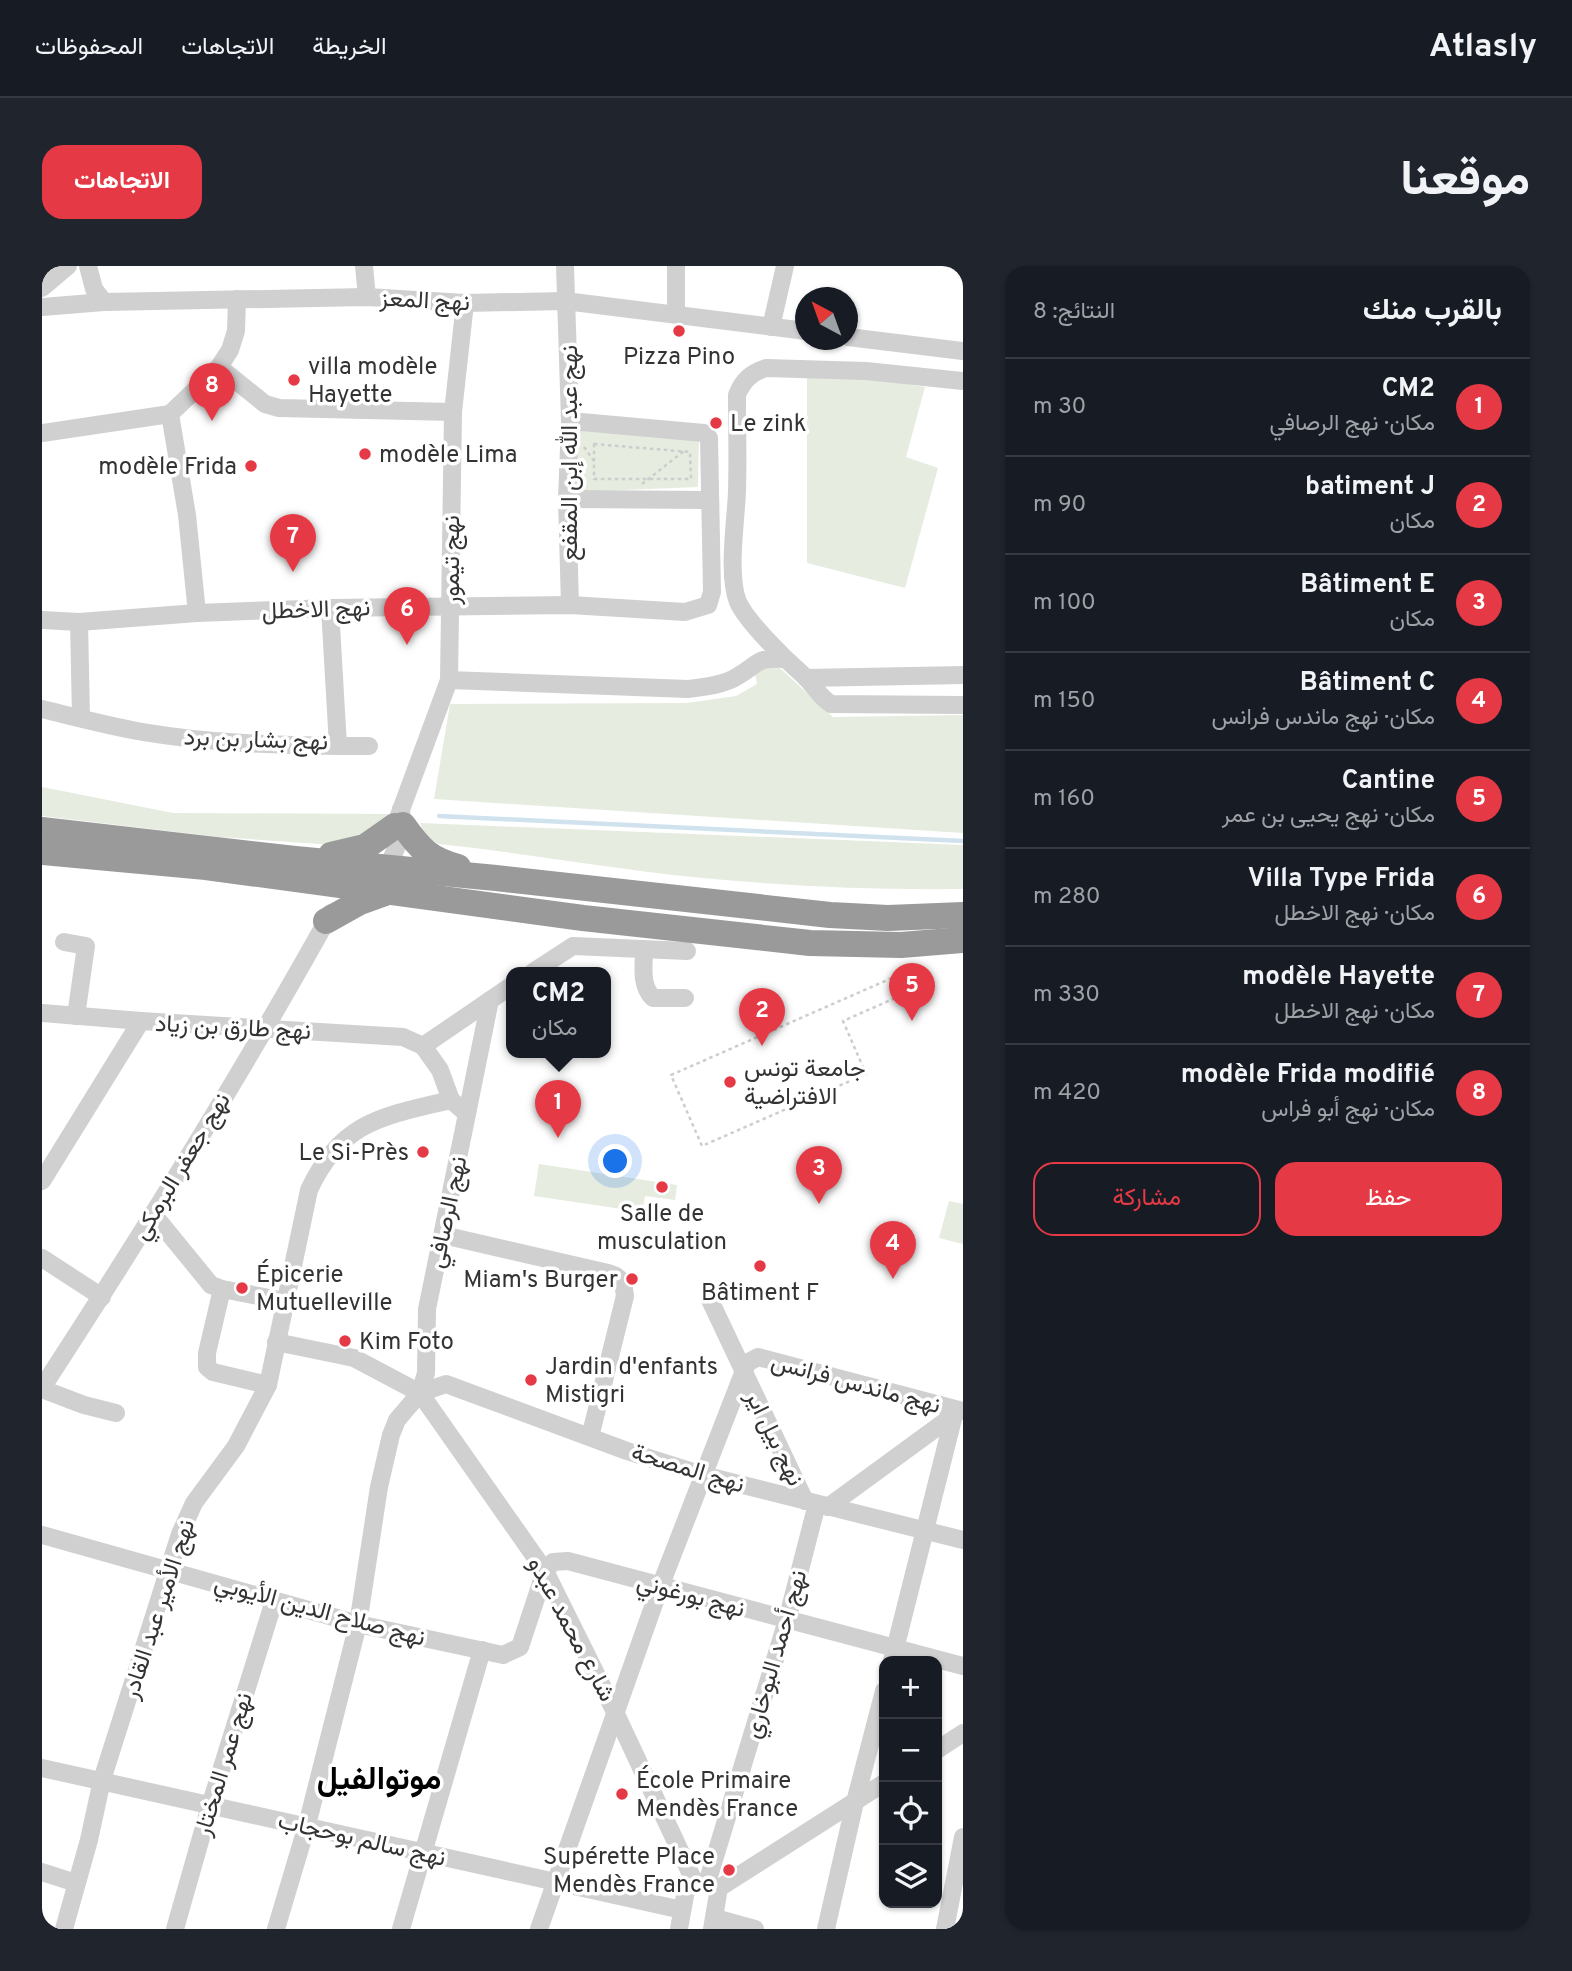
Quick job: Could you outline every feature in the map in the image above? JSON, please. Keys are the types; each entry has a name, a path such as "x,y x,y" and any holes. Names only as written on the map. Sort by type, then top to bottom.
{"highway":[{"path":"206,867 290,869 365,847 400,820 417,845 428,855 444,863 496,878 830,915 888,918 963,915"},
{"path":"42,830 368,880 583,918 810,943 870,945 957,942"},
{"path":"42,852 368,880 496,878"},
{"path":"290,869 318,897 322,927 360,902 368,880"},
{"path":"368,880 388,877 526,888 554,886"}],"street":[{"path":"42,288 68,266"},
{"path":"88,266 94,289 104,302"},
{"path":"364,266 367,297"},
{"name":"نهج عبد الله إبن المقفع","path":"565,266 570,421 567,499 570,605"},
{"path":"676,266 676,314"},
{"path":"771,327 785,266"},
{"name":"نهج المعز","path":"42,307 104,302 367,297 465,303 565,301 795,330"},
{"path":"42,433 170,414 219,367 230,349 236,331 237,299"},
{"name":"نهج تيمور","path":"368,880 400,820 449,680 453,412 465,303"},
{"path":"858,338 963,351 961,381 866,371 766,368 755,372 743,383 737,395 733,584 739,604 819,696 831,704 963,705"},
{"path":"931,377 938,348"},
{"path":"219,367 265,404 279,408 453,412"},
{"path":"170,414 187,515 197,613"},
{"path":"567,499 709,500 710,451 709,438 704,433 570,421"},
{"name":"نهج الاخطل","path":"42,620 79,622 197,613 330,608 570,605 685,612 698,610 711,599 709,500"},
{"name":"نهج بشار بن برد","path":"42,709 141,732 189,738 261,745 338,746 330,608"},
{"path":"79,622 81,718"},
{"path":"449,680 688,689 713,686 738,677 754,663 765,658 785,659"},
{"path":"806,678 963,675"},
{"path":"338,746 369,746"},
{"name":"نهج جعفر البرمكي","path":"42,1389 102,1297 266,1029 322,927 368,880"},
{"path":"64,942 86,946 76,1016"},
{"path":"541,967 573,946 687,951"},
{"path":"643,949 644,986 647,992 653,998 685,998"},
{"path":"467,1114 451,1100 440,1070 423,1046 506,989"},
{"name":"نهج الرصافي","path":"420,1392 426,1373 426,1309 489,1000"},
{"name":"نهج طارق بن زياد","path":"42,1013 403,1037 423,1046"},
{"path":"42,1181 141,1021"},
{"name":"نهج الأمير عبد القادر","path":"64,1929 89,1840 102,1780 168,1570 194,1503 236,1446 268,1385 309,1190 319,1168 334,1148 357,1130 384,1116 451,1100"},
{"path":"153,1214 211,1285 285,1301"},
{"path":"443,1235 616,1276 623,1282 625,1296 590,1437"},
{"path":"42,1258 102,1297"},
{"path":"222,1289 207,1353 207,1367 213,1372 268,1385"},
{"name":"نهج بيل اير","path":"709,1298 743,1372 817,1504"},
{"path":"276,1342 354,1358 420,1392 397,1420 391,1435 379,1486 358,1624 307,1825 276,1929"},
{"name":"نهج ماندس فرانس","path":"539,1929 660,1587 747,1363 758,1357 960,1411"},
{"name":"نهج المصحة","path":"420,1392 446,1384 703,1475 963,1540"},
{"path":"42,1389 84,1405 116,1413"},
{"name":"شارع محمد عبدو","path":"420,1392 545,1571 706,1885"},
{"path":"817,1504 960,1411"},
{"path":"894,1655 925,1531 960,1411"},
{"name":"نهج أحمد البوخاري","path":"706,1885 787,1620 817,1504"},
{"name":"نهج صلاح الدين الأيوبي","path":"42,1535 358,1624 503,1655 520,1647 545,1571"},
{"name":"نهج بورغوني","path":"545,1571 553,1562 568,1561 787,1620 894,1655 963,1666"},
{"name":"نهج عمر المختار","path":"175,1929 274,1601"},
{"path":"401,1929 482,1650"},
{"path":"826,1929 879,1710"},
{"path":"942,1747 963,1733"},
{"name":"نهج سالم بوحجاب","path":"42,1768 682,1910"},
{"path":"679,1929 686,1890 706,1885 879,1786"},
{"path":"945,1929 963,1837"},
{"path":"42,1872 76,1883"},
{"path":"706,1885 719,1899 714,1924 755,1929"}],"path":[{"path":"594,444 690,452 691,479 648,479 594,479 594,444"},
{"path":"623,499 684,451"},
{"path":"901,974 909,992 843,1021 866,1074 702,1146 671,1075 901,974"}],"shaded area":[{"path":"807,377 862,377 925,387 906,457 938,468 905,588 807,563"},
{"path":"573,427 699,438 698,487 574,492"},
{"path":"771,664 781,669 833,717 963,715 963,833 434,799 450,704 687,703 736,696 757,684 755,674"},
{"path":"42,787 173,813 394,814 349,846 219,837 42,816"},
{"path":"420,823 963,845 963,889 794,885 660,873 439,844 426,837"},
{"path":"539,1164 677,1185 675,1200 645,1196 642,1212 534,1196"},
{"path":"949,1201 963,1204 963,1244 939,1238"}],"waterway":[{"path":"439,816 963,841"}],"place":[{"name":"Pizza Pino","path":"679,331"},
{"name":"villa modèle Hayette","path":"294,380"},
{"name":"modèle Frida modifié","path":"212,421"},
{"name":"Le zink","path":"716,423"},
{"name":"modèle Lima","path":"365,454"},
{"name":"modèle Frida","path":"251,466"},
{"name":"modèle Hayette","path":"293,572"},
{"name":"Villa Type Frida","path":"407,645"},
{"name":"Cantine","path":"912,1021"},
{"name":"batiment J","path":"762,1046"},
{"name":"جامعة تونس الافتراضية","path":"730,1082"},
{"name":"CM2","path":"558,1138"},
{"name":"Le Si-Près","path":"423,1152"},
{"name":"Salle de musculation","path":"662,1187"},
{"name":"Bâtiment E","path":"819,1204"},
{"name":"Bâtiment F","path":"760,1266"},
{"name":"Miam's Burger","path":"632,1279"},
{"name":"Bâtiment C","path":"893,1279"},
{"name":"Épicerie Mutuelleville","path":"242,1288"},
{"name":"Kim Foto","path":"345,1341"},
{"name":"Jardin d'enfants Mistigri","path":"531,1380"},
{"name":"École Primaire Mendès France","path":"622,1794"},
{"name":"Supérette Place Mendès France","path":"729,1870"}],"district":[{"name":"موتوالفيل","path":"379,1778"}]}
